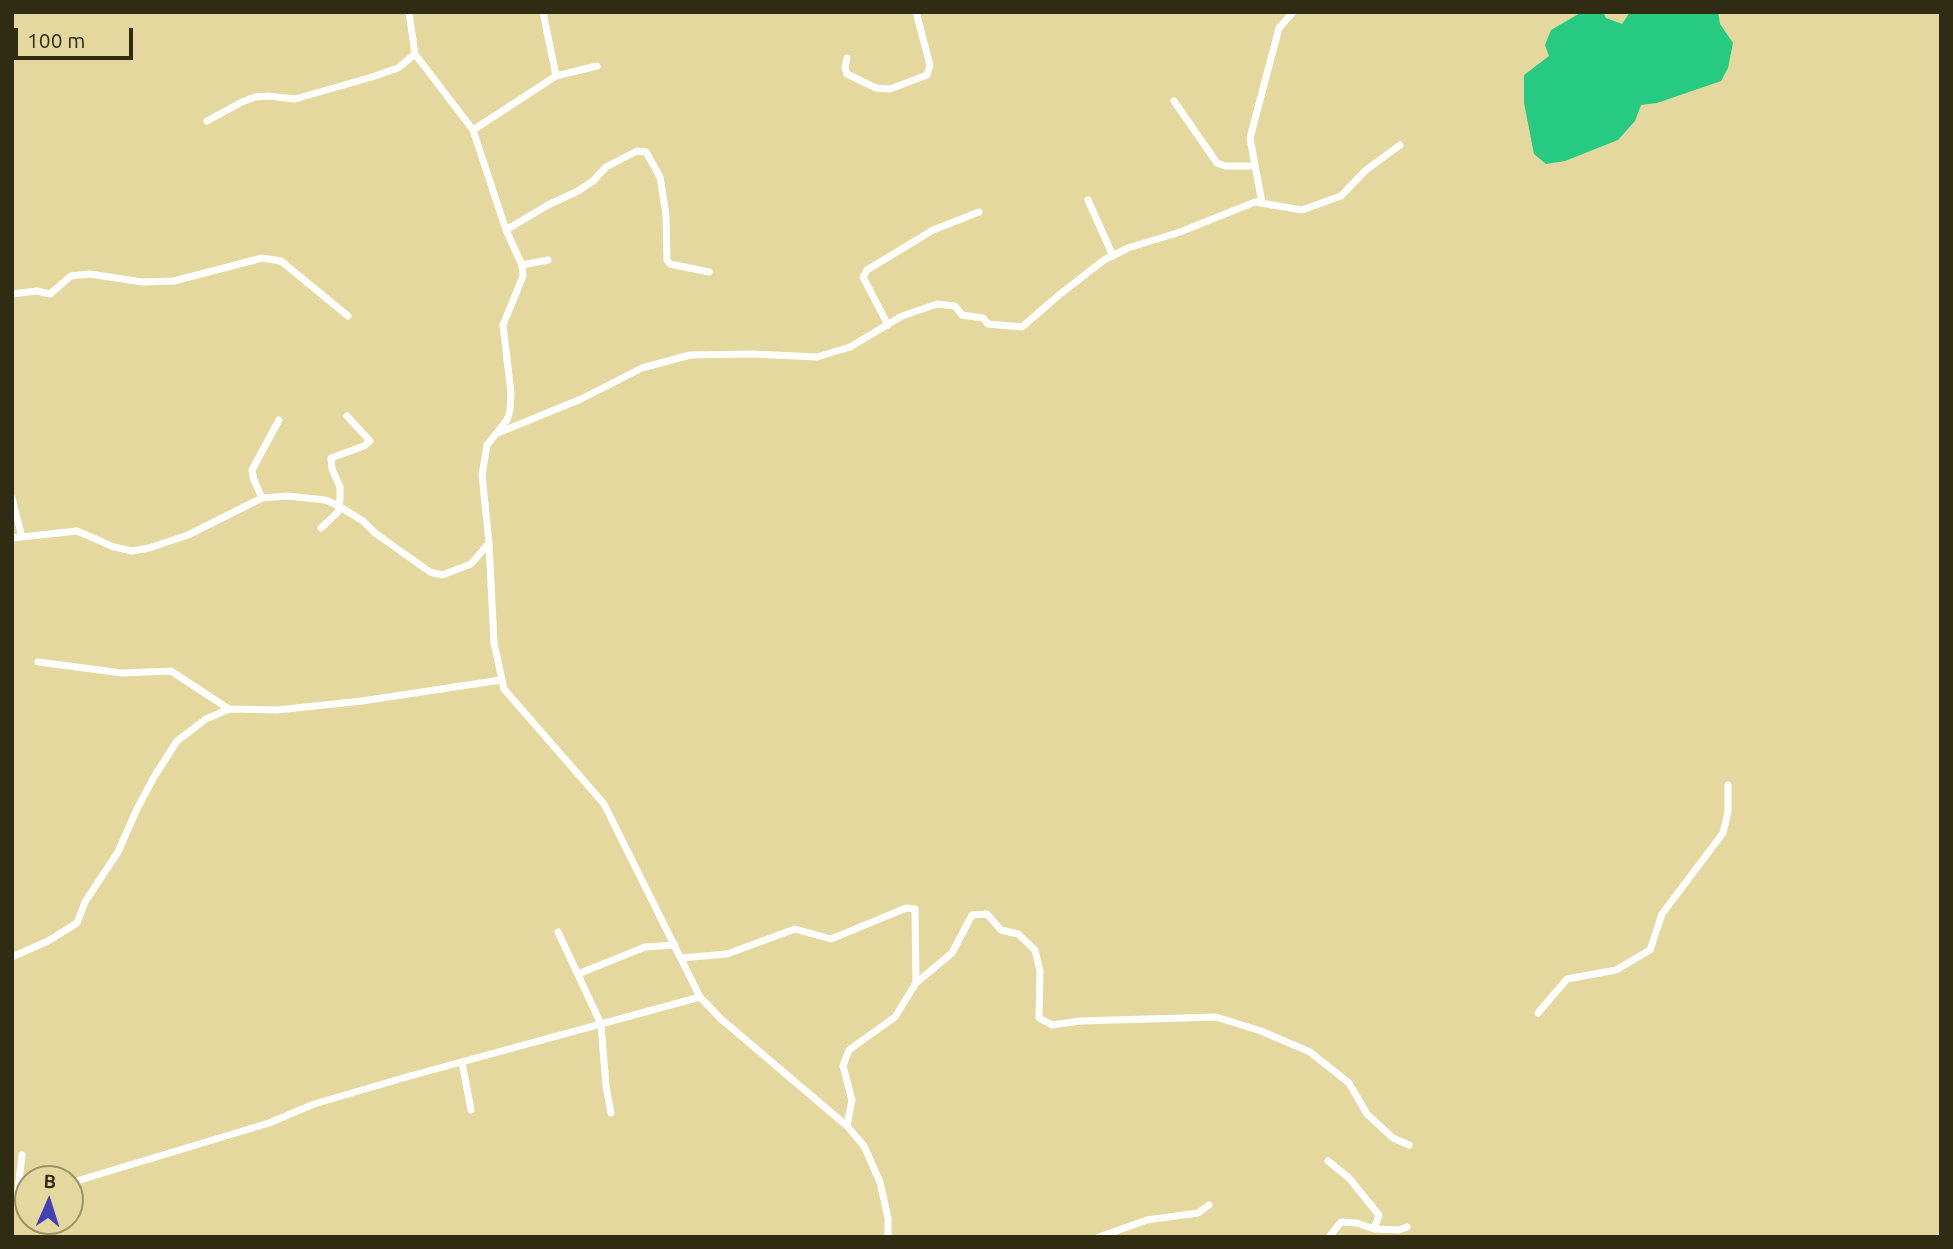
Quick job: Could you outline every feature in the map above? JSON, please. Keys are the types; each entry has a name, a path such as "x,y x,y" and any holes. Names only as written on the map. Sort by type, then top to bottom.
{"street":[{"path":"409,12 415,54 473,130 506,230 522,265 523,276 503,325 510,411 507,420 487,445 482,475 489,543 494,643 504,689 604,804 700,997 721,1019 847,1126 864,1146 880,1182 888,1218 888,1237"},
{"path":"543,12 556,76"},
{"path":"847,58 847,74 876,88 890,89 928,75 930,65 916,12"},
{"path":"1262,203 1250,138 1279,28 1293,12"},
{"path":"207,121 255,97 295,99 372,77 398,68 415,54"},
{"path":"473,130 556,76 597,66"},
{"path":"1174,101 1217,163 1225,166 1254,166"},
{"path":"497,433 581,399 642,368 690,355 817,357 850,347 902,316 937,304 955,306 962,315 983,318 988,324 1022,327 1065,290 1128,248 1180,232 1255,202 1302,210 1341,196 1366,170 1400,145"},
{"path":"506,230 578,191 593,181 606,167 636,151 646,152 660,177 666,215 667,260 670,264 709,272"},
{"path":"1088,200 1113,256"},
{"path":"888,324 863,277 867,270 933,230 979,212"},
{"path":"12,294 37,291 50,294 72,276 90,274 142,282 174,281 262,258 281,261 348,317"},
{"path":"522,265 548,260"},
{"path":"321,528 338,512 340,491 331,458 364,446 370,441 347,416"},
{"path":"262,498 252,470 279,420"},
{"path":"12,538 77,531 114,547 132,551 188,535 262,498 288,496 314,498 337,505 430,572 442,575 471,564 489,543"},
{"path":"12,498 22,537"},
{"path":"38,662 122,673 171,671 229,709"},
{"path":"12,957 48,941 77,923 85,902 118,852 142,798 177,741 206,719 229,709 289,709 501,680"},
{"path":"1538,1013 1567,979 1616,970 1650,950 1662,914 1723,833 1728,812 1728,785"},
{"path":"681,958 727,954 795,929 831,939 906,908 915,909 916,983"},
{"path":"847,1126 852,1100 842,1066 849,1051 895,1017 916,983 952,953 972,915 987,914 1001,930 1018,934 1035,950 1040,971 1039,1018 1052,1025 1080,1021 1216,1017 1261,1031 1310,1052 1349,1083 1367,1114 1394,1138 1409,1144"},
{"path":"558,933 601,1024 611,1113"},
{"path":"578,974 645,947 675,945"},
{"path":"84,1179 269,1123 314,1104 700,997"},
{"path":"462,1062 471,1110"},
{"path":"21,1165 22,1155"},
{"path":"1328,1161 1349,1178 1379,1214 1374,1229"},
{"path":"1099,1237 1147,1220 1198,1213 1209,1205"},
{"path":"1329,1237 1341,1222 1357,1223 1374,1229 1399,1230 1407,1227"}],"shaded area":[{"path":"1582,12 1603,12 1606,18 1622,24 1630,12 1718,12 1720,24 1733,43 1728,68 1721,81 1657,103 1641,105 1635,121 1618,140 1565,161 1546,164 1534,154 1524,103 1524,75 1549,56 1545,45 1551,30"}]}
